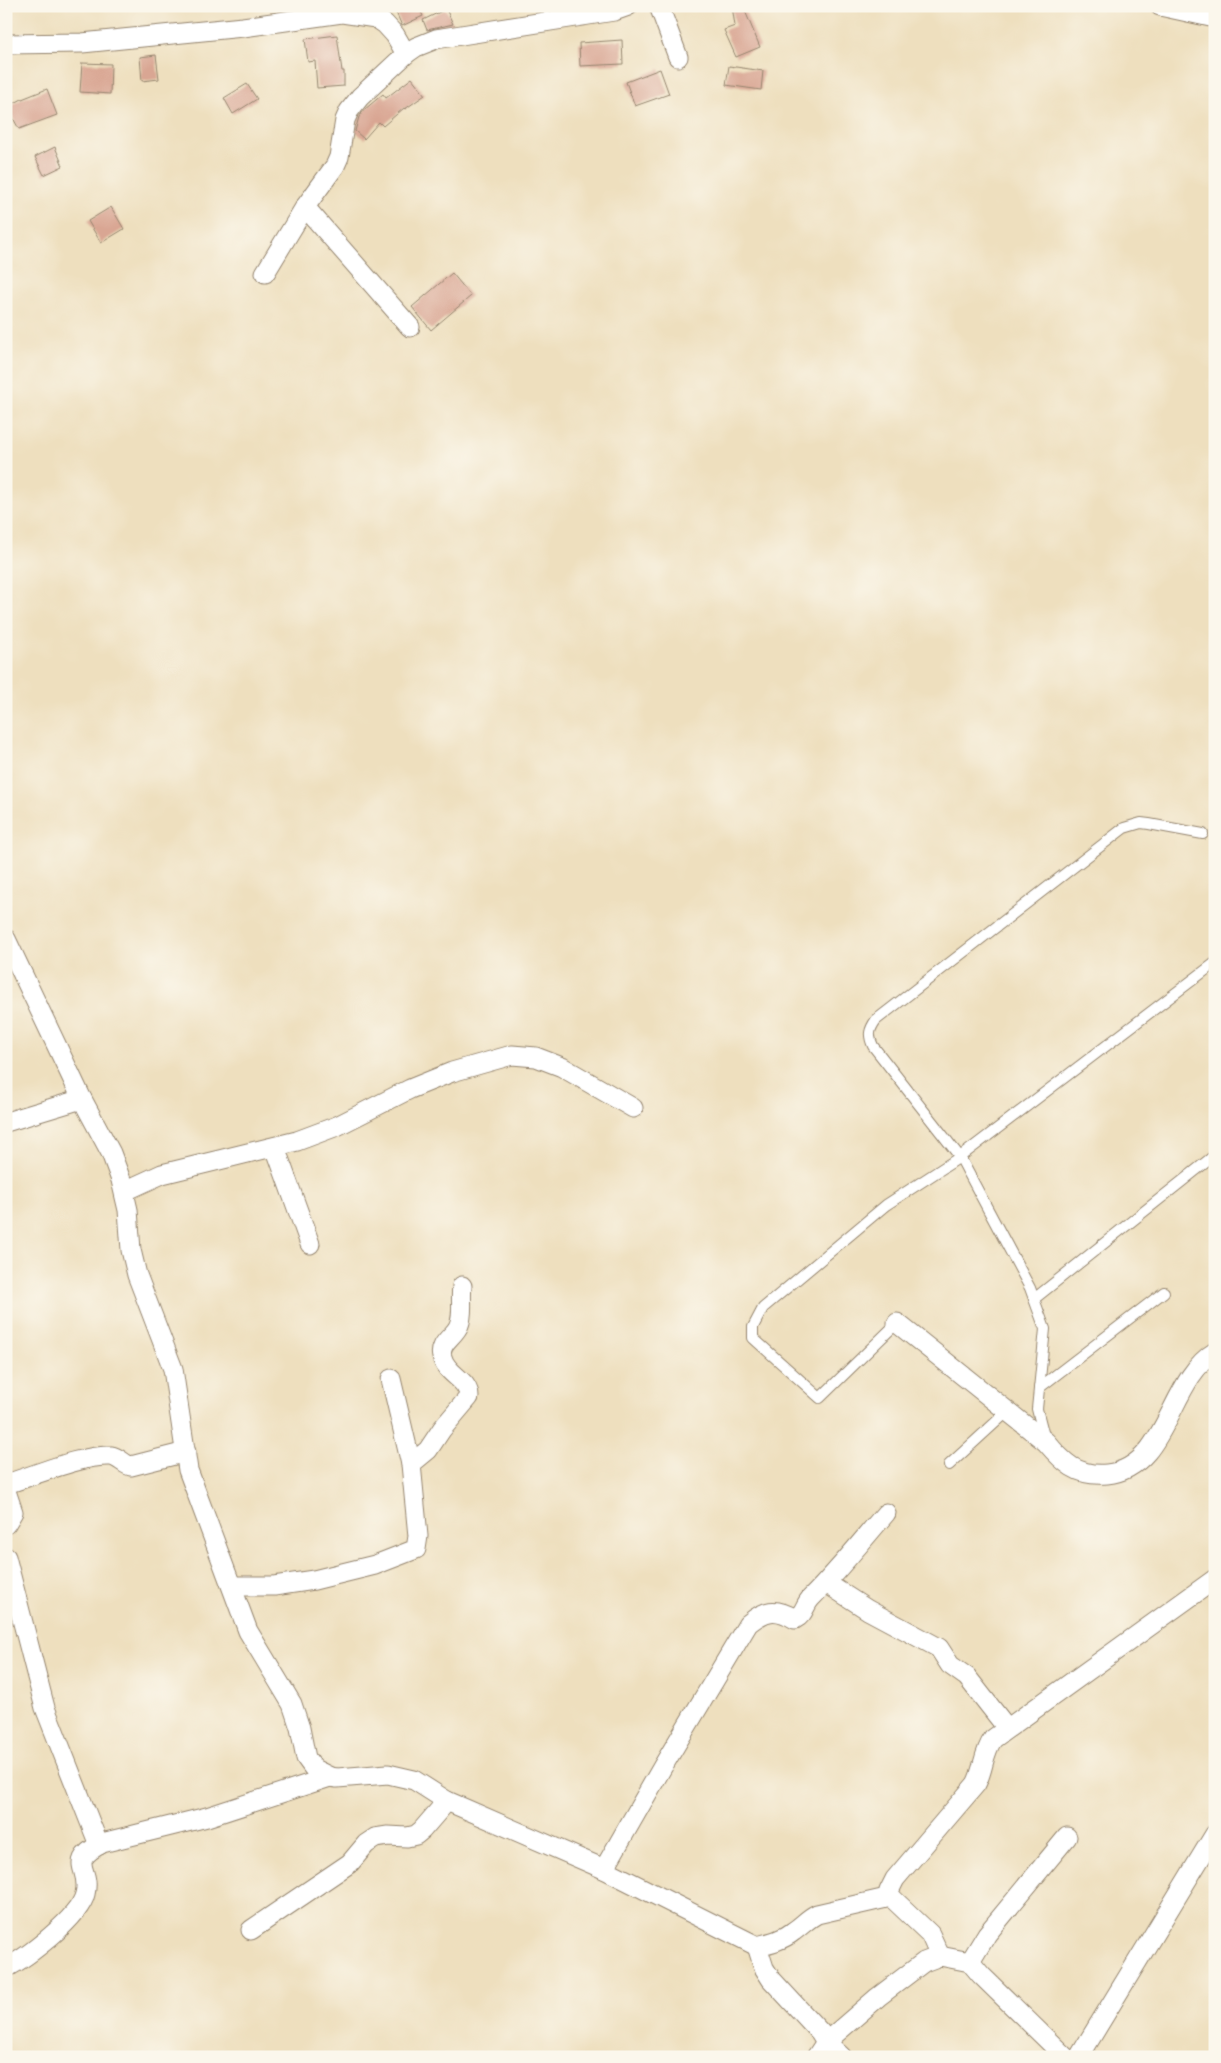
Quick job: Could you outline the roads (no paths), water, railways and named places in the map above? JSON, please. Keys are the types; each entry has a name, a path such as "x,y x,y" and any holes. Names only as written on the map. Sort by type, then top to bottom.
{"street":[{"path":"265,273 305,207 328,176 339,157 345,120 349,111 360,97 406,54 436,39 614,11 628,6"},
{"path":"659,6 678,58"},
{"path":"1167,7 1215,18"},
{"path":"6,44 82,43 243,27 342,10 376,18 385,24 395,34 406,54"},
{"path":"305,207 410,327"},
{"path":"6,939 82,1099 111,1153 125,1191 131,1250 137,1275 173,1369 188,1470 248,1632 292,1704 300,1728 306,1758 314,1769 330,1777"},
{"path":"125,1191 162,1174 297,1141 337,1126 410,1089 452,1072 512,1054 536,1057 562,1067 634,1108"},
{"path":"6,1122 82,1099"},
{"path":"275,1146 310,1244"},
{"path":"410,1464 428,1450 442,1428 469,1397 469,1391 464,1383 445,1367 441,1355 442,1348 459,1326 462,1310 460,1301 462,1286"},
{"path":"897,1323 1008,1410 1046,1442 1063,1462 1080,1472 1098,1475 1114,1474 1129,1467 1143,1457 1154,1443 1197,1367 1215,1352"},
{"path":"232,1586 274,1586 314,1580 375,1565 416,1548 418,1536 410,1464 391,1379"},
{"path":"6,1484 86,1459 111,1456 131,1466 186,1452"},
{"path":"6,1491 13,1512 6,1524"},
{"path":"604,1869 748,1624 762,1612 772,1610 795,1619 801,1616 810,1599 826,1584 886,1513"},
{"path":"6,1557 45,1708 99,1845"},
{"path":"940,1956 930,1934 891,1897 890,1891 895,1880 976,1784 983,1769 987,1746 1007,1728 1215,1579"},
{"path":"826,1584 868,1610 939,1648 950,1665 967,1677 1007,1728"},
{"path":"6,1968 52,1935 78,1908 85,1895 86,1884 81,1866 84,1856 92,1848 207,1817 330,1777 388,1774 414,1780 447,1801 604,1869 756,1946 788,1936 806,1920 817,1914 891,1897"},
{"path":"251,1930 350,1863 366,1844 375,1838 416,1835 447,1801"},
{"path":"1079,2057 1215,1834"},
{"path":"970,1962 987,1934 1067,1837"},
{"path":"756,1946 764,1968 771,1979 820,2032 821,2049"},
{"path":"821,2049 885,1991 924,1962 940,1956 970,1962 981,1976 1065,2057"},
{"path":"821,2049 842,2057"}],"lane":[{"path":"1046,1442 1037,1409 1045,1329 1034,1300 960,1158 873,1046 869,1038 869,1030 876,1020 1124,828 1141,823 1203,834"},
{"path":"897,1323 820,1398 753,1338 753,1327 763,1308 886,1205 960,1158 1215,963"},
{"path":"1034,1300 1215,1156"},
{"path":"1039,1388 1164,1292"},
{"path":"949,1465 1008,1410"}]}
